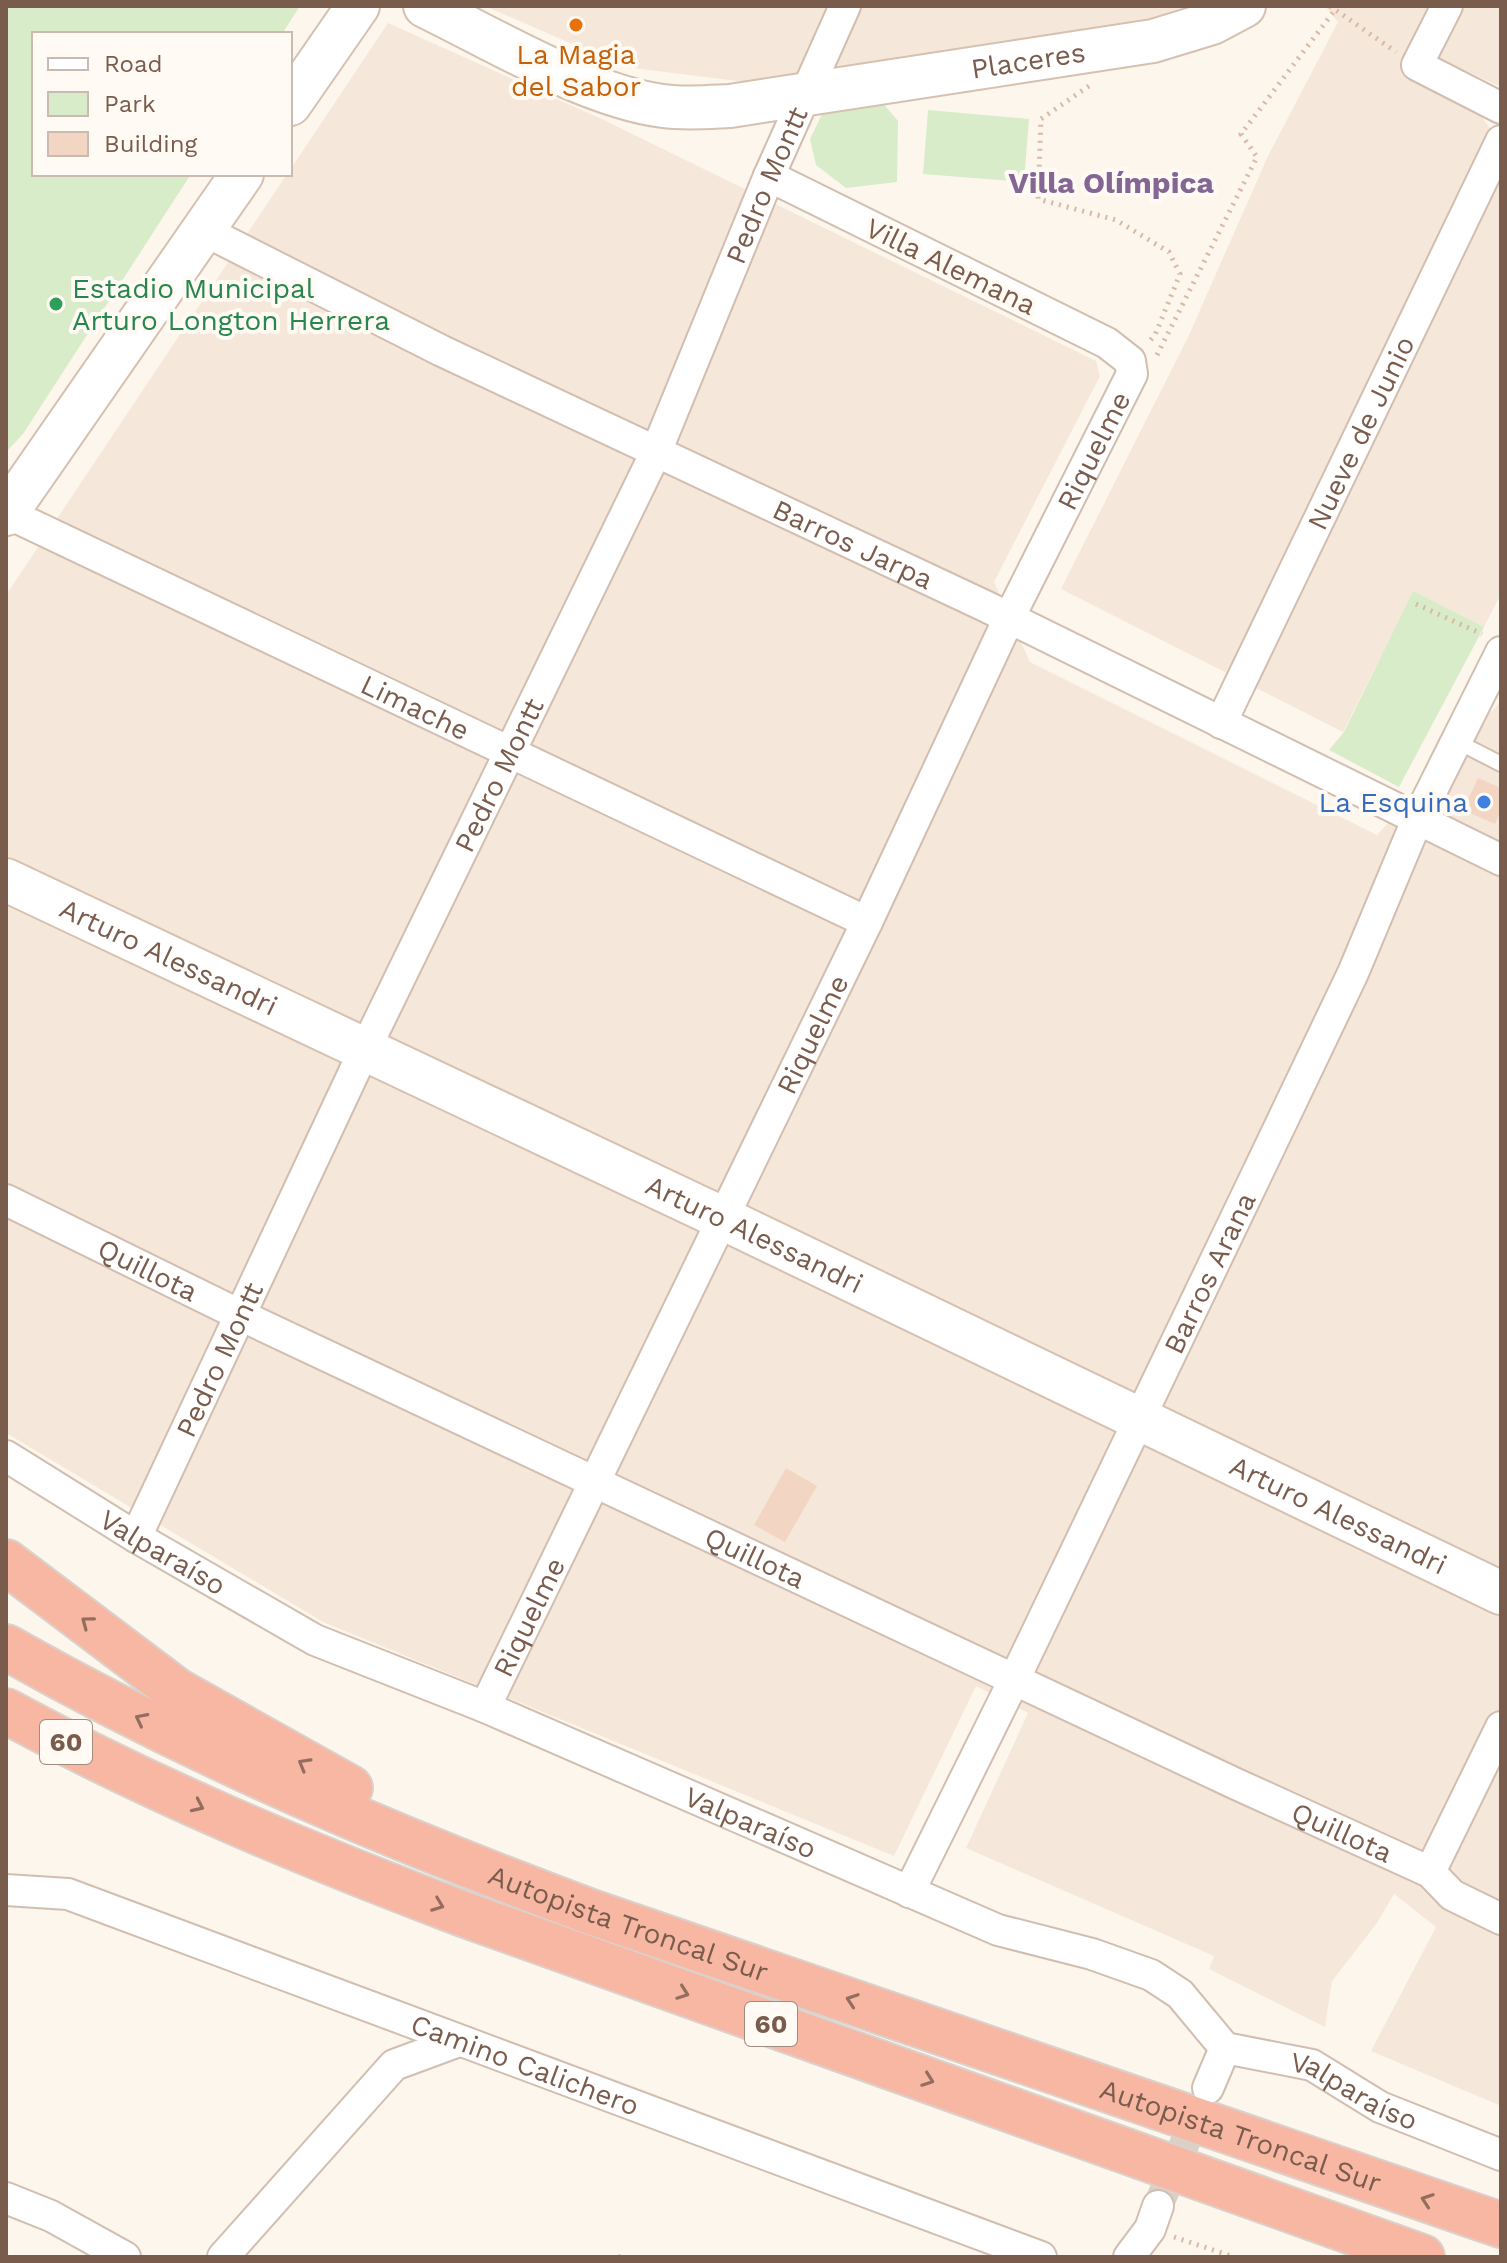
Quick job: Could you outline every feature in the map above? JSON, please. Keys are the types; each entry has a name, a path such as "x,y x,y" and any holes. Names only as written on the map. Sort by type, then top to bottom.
{"highway":[{"path":"6,1562 177,1691 330,1778 705,1950"},
{"name":"Autopista Troncal Sur","path":"6,1647 149,1724 367,1824 506,1881 1501,2225"},
{"name":"Autopista Troncal Sur","path":"6,1711 127,1773 349,1871 1422,2257"}],"main road":[{"path":"292,101 358,6"},
{"path":"425,6 583,84 640,101 663,106 730,106 808,94"},
{"name":"Placeres","path":"808,94 1153,41 1212,23 1244,6"},
{"path":"6,513 241,176"},
{"name":"Arturo Alessandri","path":"6,880 722,1218 1501,1593"}],"street":[{"name":"Pedro Montt","path":"136,1537 365,1048 656,452 769,176 845,6"},
{"path":"1447,6 1417,65 1501,108"},
{"name":"Nueve de Junio","path":"1221,723 1501,141"},
{"name":"Villa Alemana","path":"769,176 1107,343 1130,361"},
{"name":"Barros Jarpa","path":"203,230 442,351 1009,618 1501,860"},
{"name":"Riquelme","path":"485,1707 867,922 1009,618 1132,374 1130,361"},
{"name":"Limache","path":"6,513 867,922"},
{"name":"Barros Arana","path":"909,1892 1353,973 1417,820 1456,741 1494,644"},
{"name":"Quillota","path":"6,1200 240,1315 1234,1783 1430,1872 1452,1895 1501,1919"},
{"name":"Valparaíso","path":"6,1456 136,1537 315,1640 485,1707 998,1930 1092,1954 1151,1975 1180,1994 1225,2048 1312,2065 1380,2107 1501,2155"},
{"path":"1430,1872 1501,1727"},
{"name":"Camino Calichero","path":"6,1890 68,1894 1041,2257"},
{"path":"223,2257 394,2065 459,2041"},
{"path":"1208,2088 1225,2048"},
{"path":"6,2198 51,2216 125,2257"},
{"path":"1129,2257 1154,2217"}],"lane":[{"path":"1456,741 1501,764"}],"path":[{"path":"1130,361 1156,358 1257,157 1241,134 1332,8 1365,32"},
{"path":"1091,84 1041,119 1038,199 1116,220 1169,252 1180,274 1155,335 1130,361"},
{"path":"1416,604 1494,644"},
{"path":"1154,2217 1234,2257"}],"shaded area":[{"path":"485,6 1186,6 1149,18 753,83 625,67"},
{"path":"1325,6 1501,6 1501,87 1441,59 1501,144 1501,594 1484,627 1413,592 1343,732 1061,589 1189,335 1268,156 1338,22"},
{"path":"388,23 606,121 1096,361 1100,376 994,582 1030,662 1377,835 1501,701 1501,2106 1371,2051 1436,1927 1394,1894 1377,1923 1332,1981 1325,2027 1209,1969 1214,1956 966,1848 1028,1713 976,1686 894,1856 323,1622 6,1433 6,595 286,176 292,176 292,167"}],"green space":[{"name":"Estadio Municipal Arturo Longton Herrera","path":"6,6 300,6 283,32 32,32 32,176 190,176 23,434 6,452"},
{"path":"881,101 898,121 897,182 846,188 816,165 810,139 824,110"},
{"path":"928,110 1029,119 1024,182 923,174"},
{"path":"1413,591 1484,627 1399,787 1329,750 1344,732"}],"building":[{"name":"La Esquina","path":"1478,778 1501,788 1501,811 1495,824 1463,810"},
{"path":"786,1468 817,1486 785,1542 754,1525"}],"tunnel":[{"path":"1158,2206 1201,2105"}],"place":[{"name":"La Magia del Sabor","path":"576,25"},
{"name":"Estadio Municipal Arturo Longton Herrera","path":"56,304"},
{"name":"La Esquina","path":"1484,802"}],"district":[{"name":"Villa Olímpica","path":"1111,183"}]}
